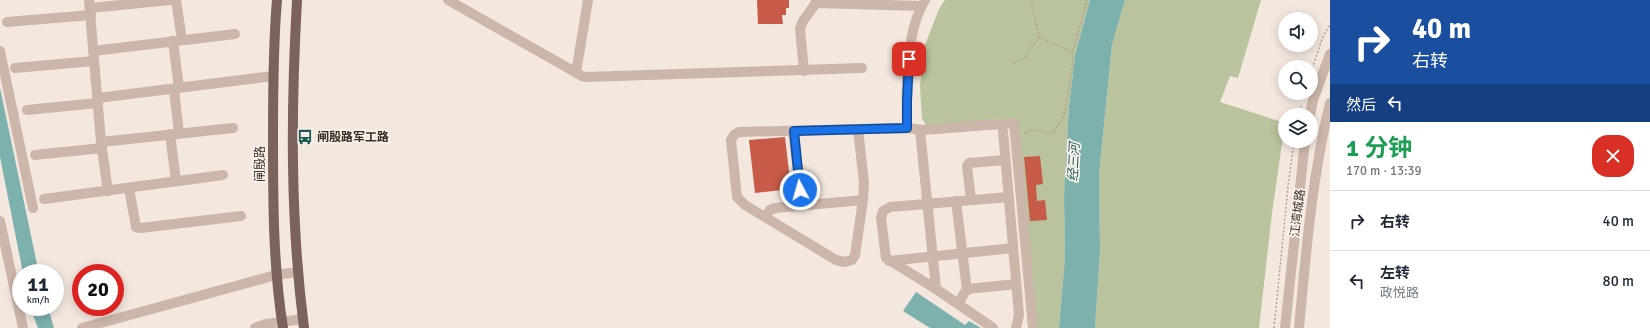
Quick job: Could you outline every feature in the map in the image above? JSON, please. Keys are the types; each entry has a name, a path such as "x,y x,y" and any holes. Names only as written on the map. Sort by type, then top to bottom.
{"main road":[{"name":"闸殷路","path":"277,0 273,46 273,197 276,275 283,324"},
{"path":"297,0 292,137 293,190 298,272 304,324"}],"street":[{"path":"8,22 90,8 170,0"},
{"path":"176,0 178,41 175,134 176,181"},
{"path":"448,0 585,77 862,68"},
{"path":"576,73 588,0"},
{"path":"804,71 800,29 803,21 816,2 923,3 912,36 908,71 907,128"},
{"path":"90,8 102,145 108,191"},
{"path":"15,68 178,41 235,34"},
{"path":"0,51 33,208"},
{"path":"1311,108 1330,54"},
{"path":"27,110 273,76"},
{"name":"江湾城路","path":"1299,328 1309,219 1322,139 1330,103"},
{"path":"858,129 864,183 855,254 852,260 845,262 836,260 765,218 745,205 737,197 731,140 738,132 794,131 858,129 907,128 920,130 1014,123 1033,328"},
{"path":"35,155 175,134 233,128"},
{"path":"920,130 936,289"},
{"path":"794,131 802,206"},
{"path":"1003,131 1019,315 1016,328"},
{"name":"江湾城路","path":"1285,328 1304,148"},
{"path":"971,200 967,166 972,162 1006,160"},
{"path":"44,198 108,191 223,175"},
{"path":"129,188 136,227 141,228 241,216"},
{"path":"993,328 936,289 889,261 886,258 881,218 883,211 890,207 1009,197"},
{"path":"765,218 770,210 775,208 863,200"},
{"path":"956,201 967,290 958,304"},
{"path":"0,221 23,328"},
{"path":"889,261 933,255 1013,248"},
{"path":"82,328 276,275 298,272"},
{"path":"967,290 1016,284"},
{"path":"255,328 266,324 304,324"}],"path":[{"path":"1014,63 1024,58 1039,37 1031,0"},
{"path":"1015,135 1032,130 1053,132 1064,116 1073,64 1072,52 1087,0"},
{"path":"1315,60 1330,24"},
{"path":"1039,37 1072,52"},
{"path":"1274,328 1293,148"}],"green space":[{"path":"945,0 1090,0 1075,55 1069,106 1064,194 1065,257 1059,328 1037,328 1015,118 927,126 922,119 920,86 925,45 939,9"},
{"path":"1125,0 1261,0 1238,78 1230,76 1220,102 1278,121 1278,148 1281,148 1272,213 1259,328 1095,328 1100,251 1099,174 1112,45"}],"water":[{"name":"经三河","path":"1090,0 1125,0 1112,45 1099,174 1100,251 1095,328 1059,328 1065,257 1064,194 1069,106 1075,55"},
{"path":"0,88 37,264 21,264 0,157"},
{"path":"916,292 965,325 969,321 981,328 930,328 903,311"},
{"path":"33,316 51,316 54,328 38,328"}],"building":[{"path":"757,0 789,0 789,8 786,8 786,15 782,15 783,24 758,24"},
{"path":"785,137 791,189 755,193 749,140"},
{"path":"1040,156 1043,184 1036,185 1037,201 1045,200 1047,220 1030,221 1024,157"}],"place":[{"name":"闸殷路军工路","path":"305,137"}],"route":[{"path":"800,190 794,131 907,128 909,59"}]}
